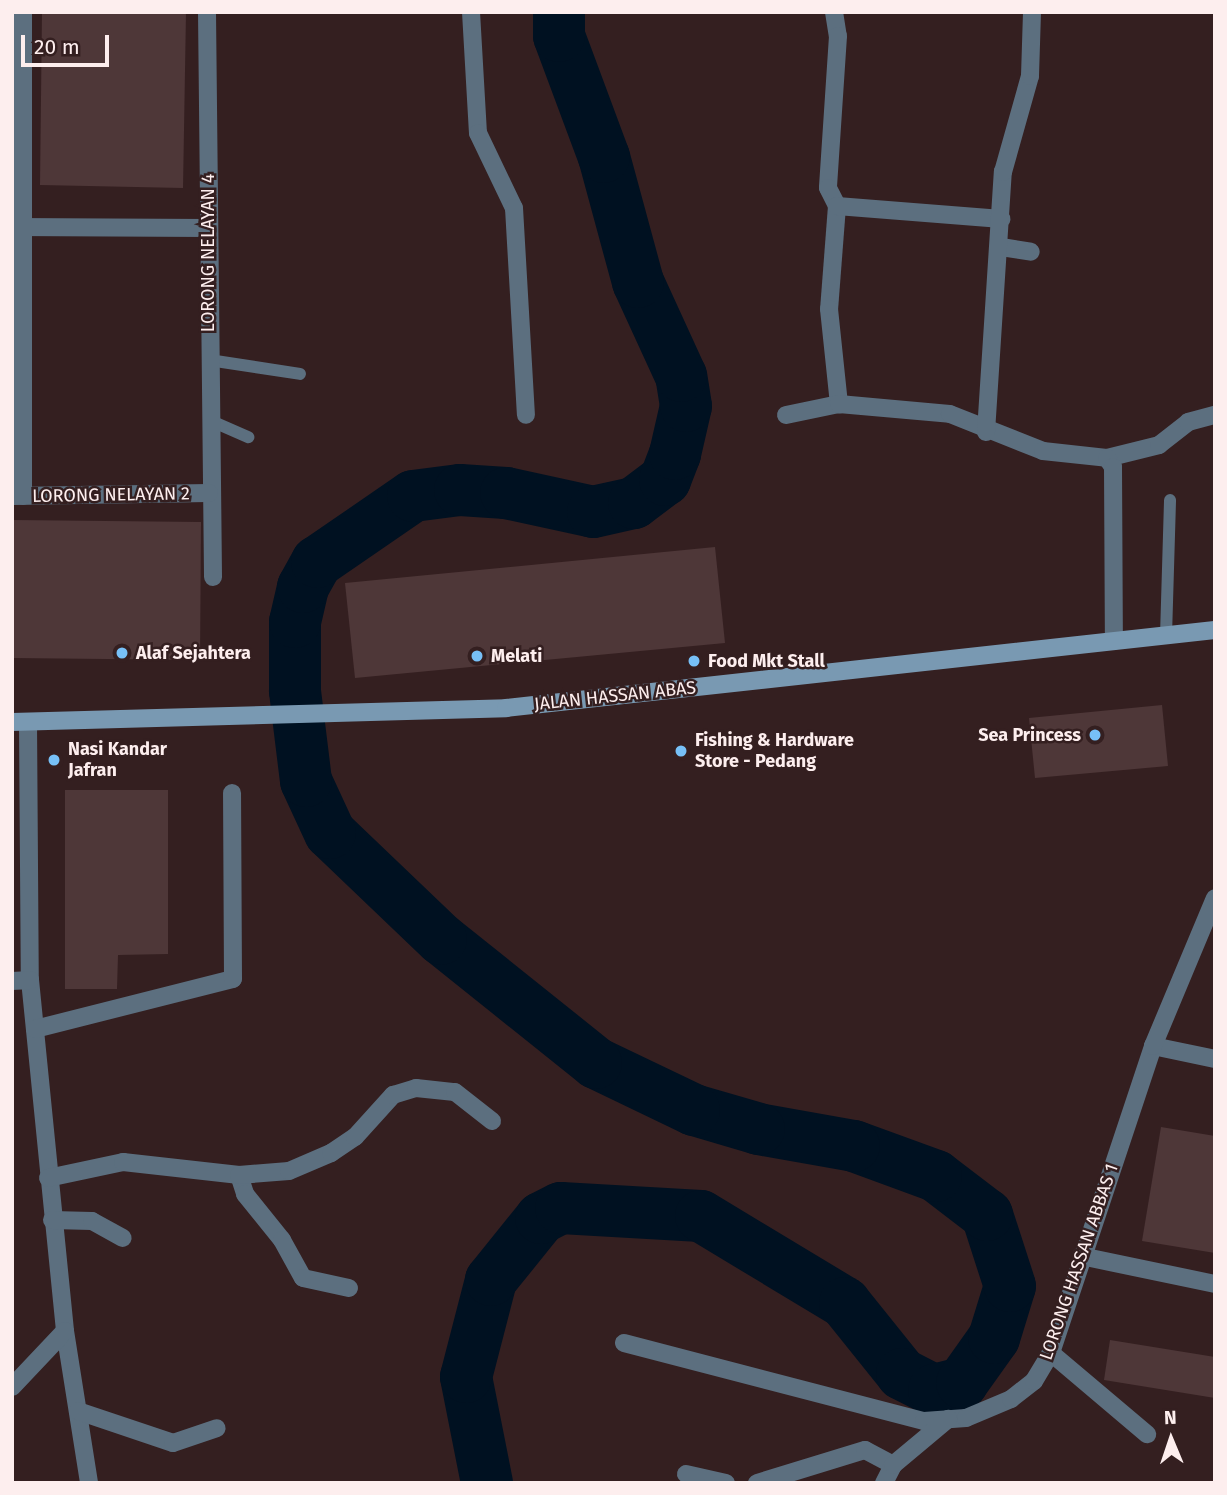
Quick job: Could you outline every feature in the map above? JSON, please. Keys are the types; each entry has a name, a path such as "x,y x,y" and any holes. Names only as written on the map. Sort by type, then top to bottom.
{"main road":[{"name":"JALAN HASSAN ABAS","path":"20,722 264,719 506,708 1215,630"}],"street":[{"path":"18,496 18,227 23,12"},
{"name":"LORONG NELAYAN 4","path":"207,12 209,493 213,577"},
{"path":"471,12 478,133 514,208 526,415"},
{"path":"834,12 838,36 828,188 837,205 828,309 839,404"},
{"path":"986,432 1001,247 1003,172 1030,76 1032,12"},
{"path":"837,205 1001,219"},
{"path":"18,227 208,229"},
{"path":"1001,247 1031,252"},
{"path":"786,415 839,404 950,414 986,432 1043,451 1107,458 1152,447 1188,422 1215,415"},
{"path":"1107,458 1113,467 1114,641"},
{"name":"LORONG NELAYAN 2","path":"18,496 209,493"},
{"path":"20,722 21,980 35,1029 65,1331 89,1483"},
{"path":"35,1029 233,979 232,793"},
{"name":"LORONG HASSAN ABBAS 1","path":"624,1343 924,1421 966,1418 1011,1399 1034,1381 1051,1353 1081,1256 1153,1046 1215,898"},
{"path":"1153,1046 1215,1059"},
{"path":"48,1178 123,1162 239,1175 308,1166 355,1137 402,1090 448,1089 492,1121"},
{"path":"239,1175 245,1194 282,1240 303,1278 349,1288"},
{"path":"52,1220 92,1221 123,1238"},
{"path":"1081,1256 1215,1284"},
{"path":"12,1387 65,1331"},
{"path":"1051,1353 1147,1434"},
{"path":"78,1411 173,1443 216,1428"},
{"path":"884,1483 893,1465 948,1419"},
{"path":"757,1483 865,1450 893,1465"},
{"path":"687,1474 726,1483"}],"lane":[{"path":"209,360 300,374"},
{"path":"209,420 248,437"},
{"path":"1166,635 1170,500"}],"building":[{"path":"42,12 186,12 183,188 40,185"},
{"path":"12,520 201,522 200,660 12,658"},
{"path":"715,547 725,643 355,678 345,583"},
{"path":"1162,705 1168,766 1035,778 1029,718"},
{"path":"65,790 168,790 168,954 118,955 117,989 65,989"},
{"path":"1161,1127 1215,1136 1215,1253 1142,1241"},
{"path":"1110,1340 1215,1357 1215,1398 1104,1380"}],"waterway":[{"path":"487,1483 466,1377 491,1280 541,1218 561,1208 701,1216 845,1303 902,1374 934,1390 962,1383 994,1338 1010,1286 987,1215 936,1176 854,1146 759,1129 694,1110 596,1063 441,939 330,833 306,781 295,691 295,622 303,587 317,562 413,496 460,490 506,493 593,512 634,503 665,480 675,454 686,406 681,376 638,282 604,157 559,36 559,12"}],"place":[{"name":"Alaf Sejahtera","path":"122,653"},
{"name":"Melati","path":"477,656"},
{"name":"Food Mkt Stall","path":"694,661"},
{"name":"Sea Princess","path":"1095,735"},
{"name":"Fishing & Hardware Store - Pedang","path":"681,751"},
{"name":"Nasi Kandar Jafran","path":"54,760"}]}
